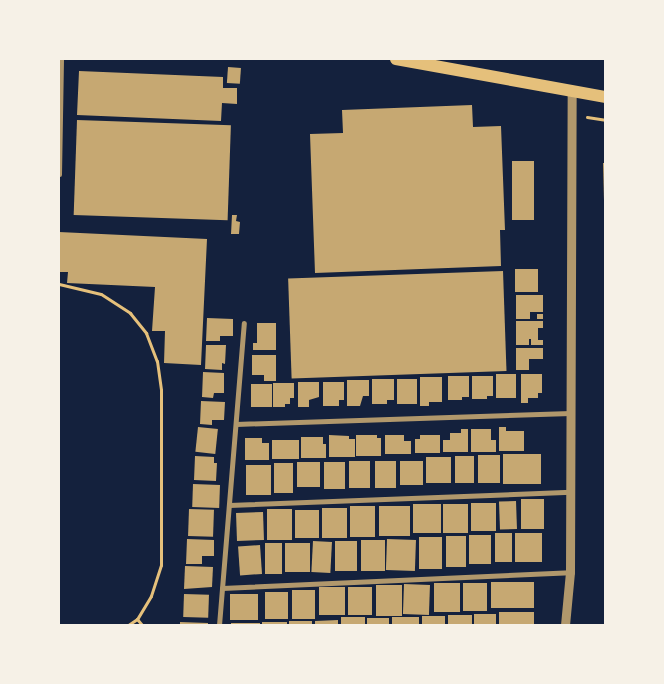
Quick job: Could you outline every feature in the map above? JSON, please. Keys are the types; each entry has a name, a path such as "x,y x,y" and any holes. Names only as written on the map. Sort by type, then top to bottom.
{"main road":[{"path":"396,59 605,97"}],"street":[{"path":"565,625 570,572 572,90"},
{"path":"219,625 244,324"},
{"path":"236,424 572,413"},
{"path":"229,505 571,492"},
{"path":"222,588 570,572"}],"lane":[{"path":"60,175 62,59"}],"path":[{"path":"581,116 605,120"},
{"path":"59,284 101,294 130,313 146,333 157,361 161,390 161,565 151,596 137,619 128,625"},
{"path":"137,619 142,625"}],"building":[{"path":"228,67 241,68 240,84 227,83"},
{"path":"79,71 223,77 223,88 237,88 237,104 222,103 221,121 77,115"},
{"path":"472,105 473,127 501,126 505,230 500,230 501,266 315,273 310,134 343,133 342,110"},
{"path":"77,120 231,125 228,220 74,215"},
{"path":"512,161 534,161 534,220 512,220"},
{"path":"603,163 605,163 605,201 604,201"},
{"path":"232,215 237,215 236,221 240,222 239,234 231,234"},
{"path":"59,232 207,239 201,365 164,363 165,331 152,331 155,287 67,283 68,272 59,272"},
{"path":"515,269 538,269 538,292 515,292"},
{"path":"503,271 506,371 292,378 288,279"},
{"path":"516,295 543,295 543,312 530,312 530,319 516,319"},
{"path":"537,314 543,314 543,319 537,319"},
{"path":"207,318 233,319 233,336 220,336 220,341 206,341"},
{"path":"516,321 543,321 543,328 538,328 538,340 543,340 543,345 531,345 531,339 529,339 529,345 516,345"},
{"path":"257,323 276,323 276,350 253,350 253,343 257,343"},
{"path":"206,345 226,345 225,364 222,363 222,370 205,369"},
{"path":"516,348 543,348 543,359 529,359 529,370 516,370"},
{"path":"252,355 276,355 276,381 264,381 264,375 252,375"},
{"path":"203,372 224,373 224,393 214,393 213,398 202,397"},
{"path":"496,374 516,374 516,398 496,398"},
{"path":"521,374 542,374 542,393 538,393 538,398 528,398 528,403 521,403"},
{"path":"448,376 469,376 469,397 462,397 462,400 448,400"},
{"path":"472,376 493,376 493,396 487,396 487,399 472,399"},
{"path":"420,377 442,377 442,402 429,402 429,406 420,406"},
{"path":"372,379 394,379 394,400 387,400 387,404 372,404"},
{"path":"397,379 417,379 417,404 397,404"},
{"path":"347,380 369,380 369,396 363,396 360,406 347,406"},
{"path":"298,382 319,382 319,397 309,400 309,407 298,407"},
{"path":"323,382 344,382 344,400 339,400 339,406 323,406"},
{"path":"273,383 294,383 294,398 290,398 290,404 285,404 285,407 273,407"},
{"path":"251,384 272,384 272,407 251,407"},
{"path":"201,401 225,402 224,420 212,420 212,425 200,424"},
{"path":"198,427 218,429 215,454 195,452"},
{"path":"499,427 506,427 506,431 524,431 524,451 499,451"},
{"path":"461,429 468,429 468,452 443,452 443,440 450,440 450,433 461,433"},
{"path":"471,429 491,429 491,440 496,440 496,452 471,452"},
{"path":"329,435 349,436 349,439 355,439 355,457 329,457"},
{"path":"356,435 377,435 377,438 381,438 381,456 356,456"},
{"path":"385,435 404,435 404,441 411,441 411,454 385,454"},
{"path":"420,435 440,435 440,453 415,453 415,439 420,439"},
{"path":"301,437 323,437 323,444 326,444 326,458 301,458"},
{"path":"245,438 262,438 262,443 269,443 269,460 245,460"},
{"path":"272,440 299,440 299,459 272,459"},
{"path":"503,454 541,454 541,484 503,484"},
{"path":"478,455 500,455 500,483 478,483"},
{"path":"195,456 214,457 214,463 217,463 216,481 194,480"},
{"path":"455,456 474,456 474,483 455,483"},
{"path":"426,457 451,457 451,483 426,483"},
{"path":"349,461 370,461 370,488 349,488"},
{"path":"375,461 396,461 396,488 375,488"},
{"path":"400,461 423,461 423,485 400,485"},
{"path":"297,462 320,462 320,487 297,487"},
{"path":"324,462 345,462 345,489 324,489"},
{"path":"274,463 293,463 293,493 274,493"},
{"path":"246,465 271,465 271,495 246,495"},
{"path":"193,484 220,485 219,508 192,507"},
{"path":"521,499 544,499 544,529 521,529"},
{"path":"516,501 517,529 500,530 499,502"},
{"path":"471,503 496,503 496,531 471,531"},
{"path":"413,504 441,504 441,533 413,533"},
{"path":"443,504 468,504 468,533 443,533"},
{"path":"350,506 375,506 375,537 350,537"},
{"path":"379,506 410,506 410,536 379,536"},
{"path":"322,508 347,508 347,538 322,538"},
{"path":"189,509 214,510 213,537 188,536"},
{"path":"267,509 292,509 292,540 267,540"},
{"path":"295,510 319,510 319,538 295,538"},
{"path":"263,512 264,540 237,541 236,513"},
{"path":"495,533 512,533 512,562 495,562"},
{"path":"515,533 542,533 542,562 515,562"},
{"path":"469,535 491,535 491,564 469,564"},
{"path":"446,536 466,536 466,567 446,567"},
{"path":"419,537 442,537 442,569 419,569"},
{"path":"187,539 214,540 214,556 202,556 202,564 186,564"},
{"path":"387,539 416,540 415,571 386,570"},
{"path":"361,540 385,540 385,571 361,571"},
{"path":"313,541 332,542 330,573 311,572"},
{"path":"335,541 357,541 357,571 335,571"},
{"path":"265,543 282,543 282,574 265,574"},
{"path":"285,543 310,543 310,572 285,572"},
{"path":"260,545 262,574 240,575 238,547"},
{"path":"185,566 213,567 212,587 184,589"},
{"path":"491,582 534,582 534,608 491,608"},
{"path":"434,583 460,583 460,612 434,612"},
{"path":"463,583 487,583 487,611 463,611"},
{"path":"404,584 430,585 429,615 403,614"},
{"path":"376,585 402,585 402,616 376,616"},
{"path":"319,587 345,587 345,615 319,615"},
{"path":"348,587 372,587 372,615 348,615"},
{"path":"292,590 315,590 315,619 292,619"},
{"path":"265,592 288,592 288,619 265,619"},
{"path":"184,594 209,595 208,618 183,617"},
{"path":"230,594 258,594 258,620 230,620"},
{"path":"499,612 534,612 534,625 499,625"},
{"path":"474,614 496,614 496,625 474,625"},
{"path":"448,615 472,615 472,625 448,625"},
{"path":"422,616 445,616 445,625 422,625"},
{"path":"341,617 365,617 365,625 341,625"},
{"path":"392,617 419,617 419,625 392,625"},
{"path":"367,618 389,618 389,625 367,625"},
{"path":"338,620 338,625 315,625 315,621"},
{"path":"289,621 312,621 312,625 289,625"},
{"path":"180,622 208,623 208,625 180,625"},
{"path":"262,622 287,622 287,625 262,625"},
{"path":"231,623 260,623 260,625 231,625"}]}
